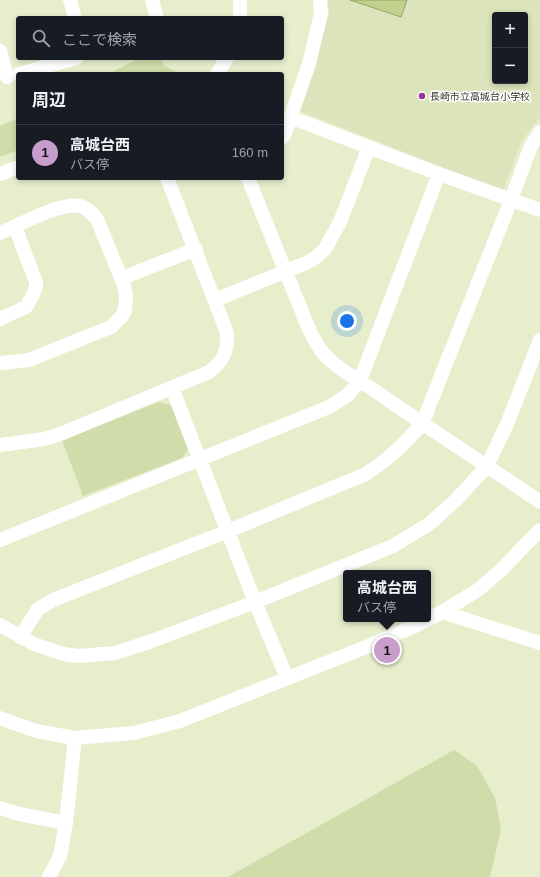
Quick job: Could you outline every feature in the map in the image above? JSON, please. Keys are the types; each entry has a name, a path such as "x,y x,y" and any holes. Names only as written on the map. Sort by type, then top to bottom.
{"street":[{"path":"70,0 74,16"},
{"path":"152,0 156,16"},
{"path":"240,0 240,16"},
{"path":"284,136 310,64 321,13 320,0"},
{"path":"0,51 11,76"},
{"path":"25,72 69,60"},
{"path":"218,72 226,60"},
{"path":"290,117 439,174 540,210"},
{"path":"20,637 38,609 53,600 228,531 366,474 398,450 422,424 511,200 530,148 540,132"},
{"path":"216,300 306,263 316,258 325,249 340,222 369,147"},
{"path":"0,174 16,168"},
{"path":"0,540 328,407 348,395 360,380 439,174"},
{"path":"0,445 44,439 63,432 209,372 216,367 222,359 226,350 228,337 216,300 168,180"},
{"path":"249,180 308,327 317,345 325,356 336,366 360,380 422,424 540,502"},
{"path":"0,233 50,211 74,206 82,206 92,213 97,219 122,278 126,296 125,310 122,316 111,327 29,360 0,363"},
{"path":"0,319 26,307 36,287 35,278 15,227"},
{"path":"122,278 196,249"},
{"path":"0,625 34,644 63,654 78,656 115,653 149,642 255,602 393,546 429,524 456,500 487,466 507,424 540,340"},
{"path":"172,388 201,459 255,602 287,678"},
{"path":"431,618 478,590 500,571 540,530"},
{"path":"442,612 540,643"},
{"path":"0,718 36,731 75,738 134,733 180,721 366,647 423,622"},
{"path":"49,877 60,856 66,823 75,738"},
{"path":"0,808 20,814 66,823"}],"shaded area":[{"name":"長崎市立高城台小学校","path":"328,0 540,0 540,117 521,142 503,191 300,111 329,15"},
{"path":"350,0 407,0 401,17"},
{"path":"136,60 161,60 164,66 177,72 112,72"},
{"path":"16,119 16,151 0,157 0,126"},
{"path":"159,402 171,405 188,450 182,458 83,496 62,440"},
{"path":"454,750 477,766 495,798 501,829 490,877 228,877"}],"place":[{"name":"長崎市立高城台小学校","path":"422,96"},
{"name":"高城台西","path":"387,650"}]}
